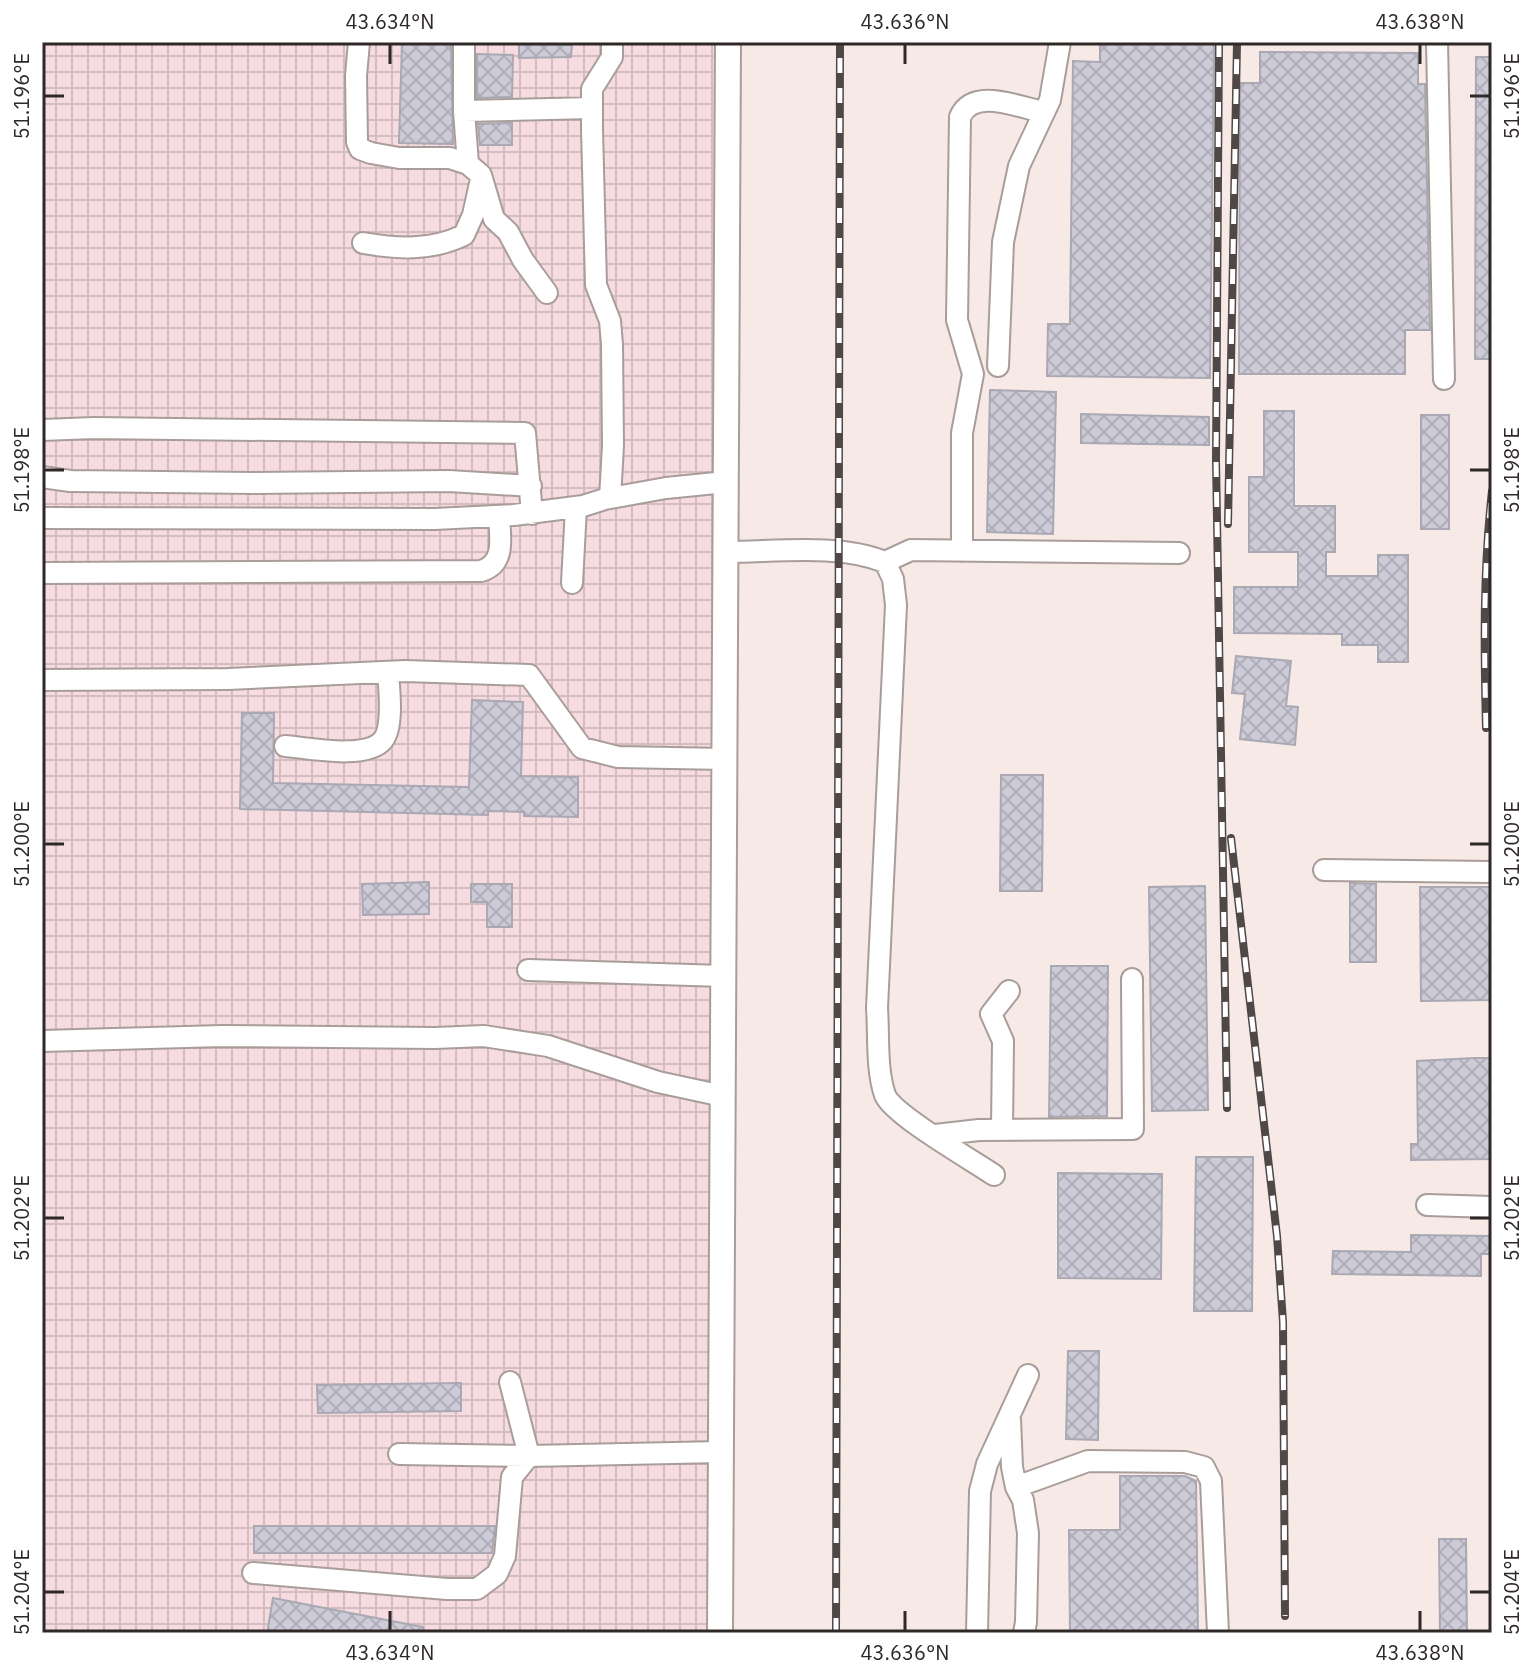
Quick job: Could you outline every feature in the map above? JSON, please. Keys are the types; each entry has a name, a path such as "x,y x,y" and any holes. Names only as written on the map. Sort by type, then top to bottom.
{"main road":[{"path":"720,1633 728,42"}],"street":[{"path":"359,42 356,76 357,142 360,149 399,158 450,158 475,170"},
{"path":"464,42 464,111 475,170 494,219 508,232 523,260 547,293"},
{"path":"610,498 612,344 610,321 596,285 592,89 612,57 612,42"},
{"path":"998,366 1003,242 1019,166 1050,100 1060,42"},
{"path":"1437,42 1444,379"},
{"path":"962,551 962,433 973,374 957,320 960,117 964,107 976,101 1004,103 1043,112"},
{"path":"464,111 592,108"},
{"path":"363,243 395,249 432,247 464,235 473,215 475,170"},
{"path":"42,430 109,428 525,433 532,514"},
{"path":"42,477 70,481 253,483 449,481 531,486"},
{"path":"42,518 435,519 499,516 576,507 666,488 726,482"},
{"path":"572,583 576,507"},
{"path":"42,573 481,571 491,568 498,559 499,516"},
{"path":"885,562 911,550 1179,553"},
{"path":"726,552 839,551 865,554 885,562 893,579 896,605 877,1008 879,1055 886,1097 903,1115 994,1175"},
{"path":"285,746 351,752 369,749 382,741 390,702 388,672"},
{"path":"42,680 228,679 388,672 529,675 582,748 618,757 725,759"},
{"path":"1324,870 1492,872"},
{"path":"528,970 724,976"},
{"path":"935,1135 1002,1130 1133,1129 1132,979"},
{"path":"1002,1130 1003,1041 991,1014 1009,991"},
{"path":"42,1041 222,1036 484,1036 548,1046 658,1082 723,1096"},
{"path":"1427,1205 1492,1207"},
{"path":"977,1633 980,1491 987,1464 1028,1375"},
{"path":"510,1382 529,1456"},
{"path":"1010,1411 1012,1467 1016,1487 1023,1500 1028,1533 1024,1633"},
{"path":"399,1454 529,1456 721,1452"},
{"path":"253,1573 477,1589 497,1574 505,1556 512,1477 529,1456"},
{"path":"1016,1487 1088,1461 1185,1462 1204,1467 1211,1481 1218,1633"}],"shaded area":[{"path":"42,42 729,42 721,1633 42,1633"}],"building":[{"path":"402,42 451,42 453,144 399,143"},
{"path":"1100,42 1214,42 1210,378 1047,376 1048,324 1070,324 1073,61 1100,62"},
{"path":"519,44 572,45 571,57 519,58"},
{"path":"1260,52 1418,53 1418,84 1425,84 1430,330 1405,330 1405,374 1239,374 1240,83 1260,83"},
{"path":"477,54 513,55 512,97 477,98"},
{"path":"1476,57 1492,57 1492,359 1475,359"},
{"path":"512,123 512,145 480,145 478,124"},
{"path":"990,390 1056,392 1053,534 987,532"},
{"path":"1264,411 1294,411 1294,506 1335,506 1335,552 1326,552 1326,576 1378,576 1378,555 1408,555 1408,662 1378,662 1378,645 1342,645 1342,634 1234,633 1234,587 1298,587 1298,552 1249,552 1249,477 1264,477"},
{"path":"1081,414 1209,417 1209,445 1081,443"},
{"path":"1421,415 1449,415 1449,529 1421,529"},
{"path":"1236,656 1291,661 1286,706 1298,707 1295,745 1240,739 1245,694 1232,693"},
{"path":"472,700 523,702 521,776 578,777 578,817 524,816 524,812 488,811 488,815 240,809 242,713 274,713 273,783 469,787"},
{"path":"1001,775 1043,775 1042,891 1000,891"},
{"path":"429,882 429,914 363,915 362,884"},
{"path":"1350,883 1376,884 1376,962 1350,962"},
{"path":"471,884 512,884 512,927 487,927 487,902 471,902"},
{"path":"1205,886 1208,1110 1152,1111 1149,887"},
{"path":"1420,887 1492,887 1492,1000 1421,1001"},
{"path":"1051,966 1108,966 1107,1116 1049,1117"},
{"path":"1492,1058 1492,1159 1411,1160 1411,1144 1418,1144 1417,1061"},
{"path":"1196,1157 1253,1157 1252,1311 1194,1311"},
{"path":"1058,1173 1162,1174 1161,1279 1058,1278"},
{"path":"1411,1235 1492,1236 1492,1254 1481,1254 1481,1276 1332,1274 1333,1251 1411,1252"},
{"path":"1068,1351 1099,1351 1098,1440 1066,1439"},
{"path":"461,1383 461,1411 318,1413 317,1385"},
{"path":"1120,1476 1185,1476 1196,1481 1198,1633 1070,1633 1069,1530 1120,1530"},
{"path":"254,1526 495,1526 492,1553 254,1553"},
{"path":"1439,1539 1466,1539 1467,1633 1440,1633"},
{"path":"273,1598 423,1627 423,1633 267,1633"}],"railway":[{"path":"836,1633 840,42"},
{"path":"1219,42 1216,460 1227,1108"},
{"path":"1228,524 1237,42"},
{"path":"1486,728 1485,610 1492,491"},
{"path":"1231,838 1277,1236 1283,1322 1285,1616"}]}
